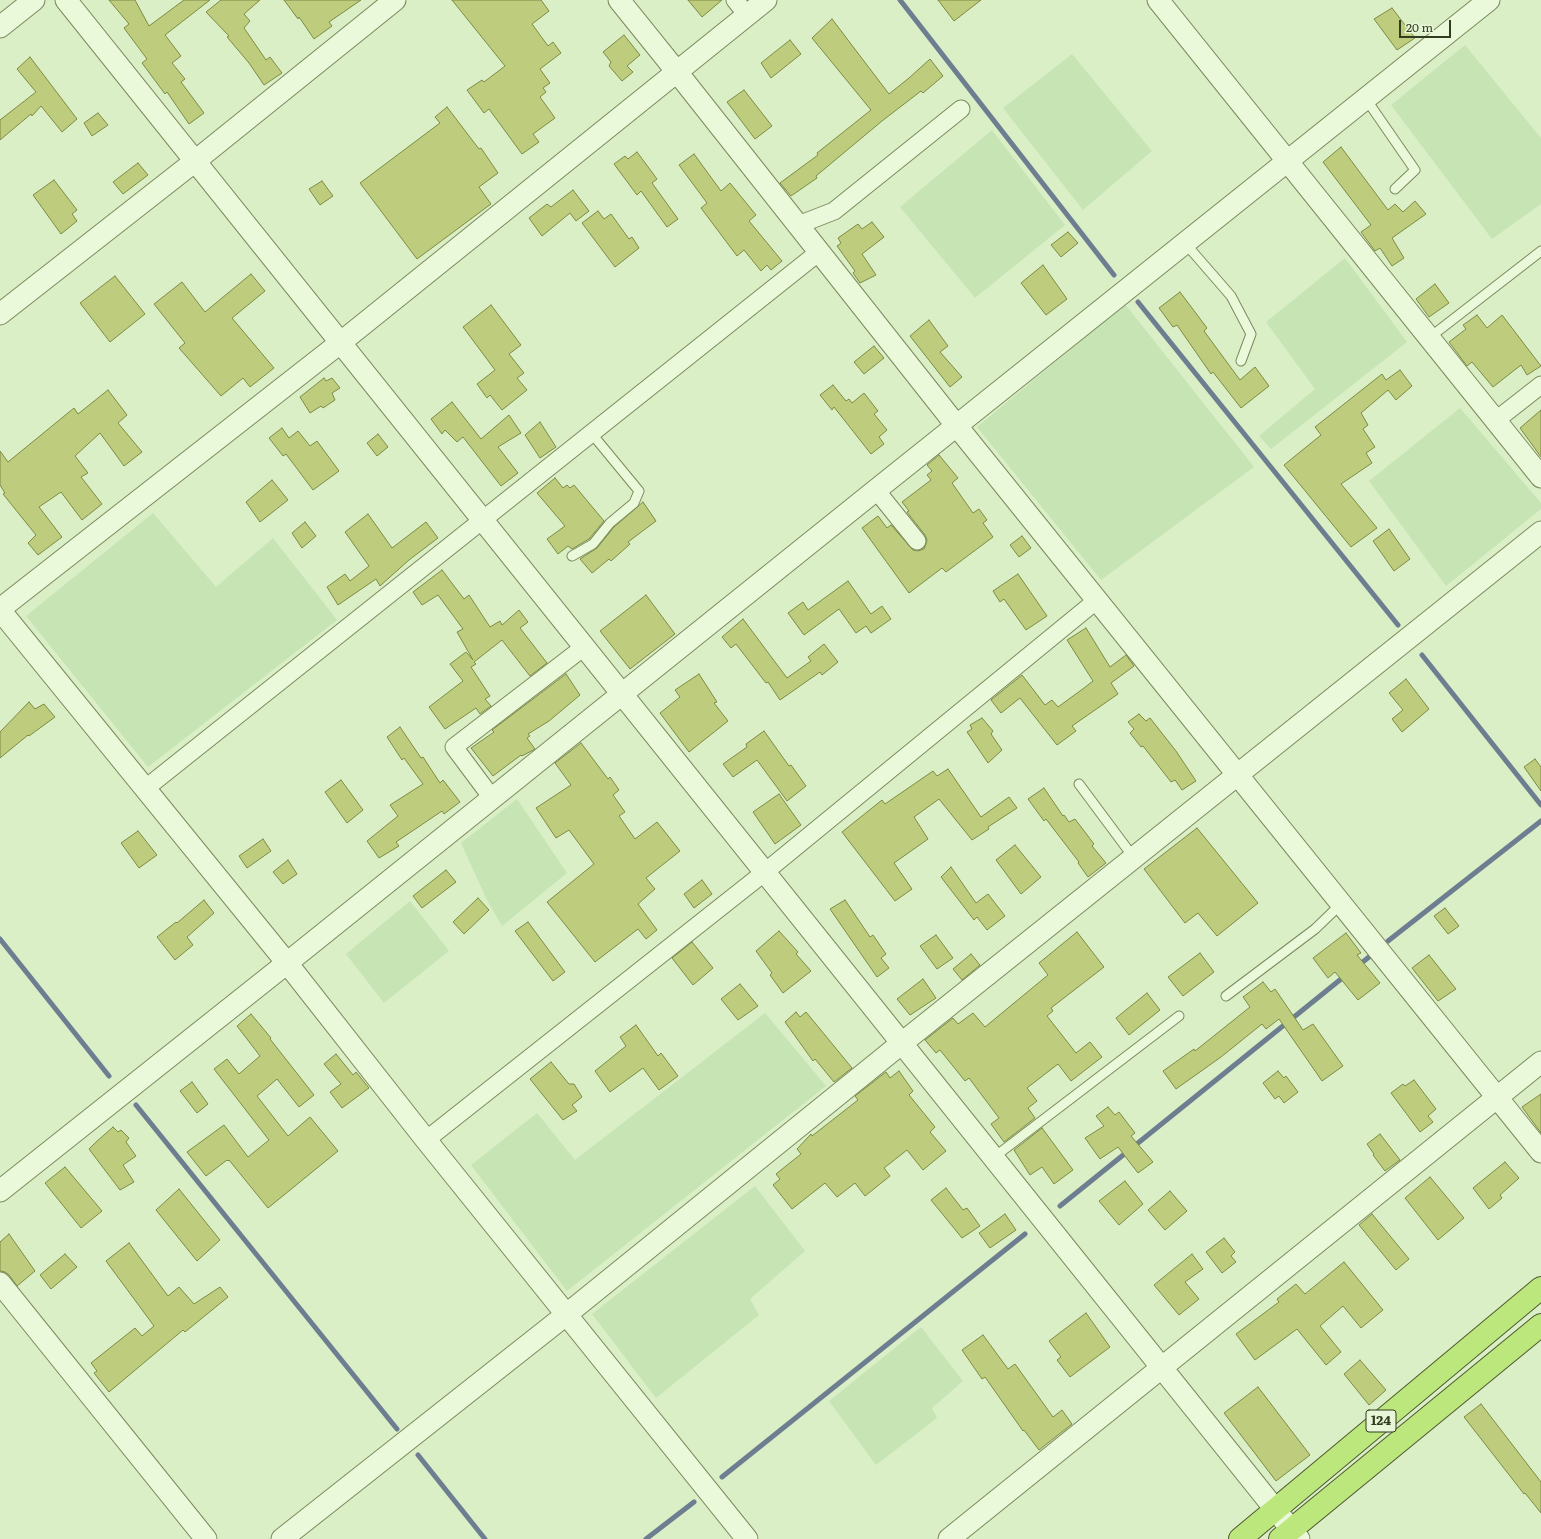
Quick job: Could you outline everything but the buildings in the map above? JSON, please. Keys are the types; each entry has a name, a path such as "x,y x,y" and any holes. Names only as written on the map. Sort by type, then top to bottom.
{"highway":[{"name":"124","path":"1240,1539 1541,1288"},
{"name":"124","path":"1290,1536 1541,1324"}],"street":[{"path":"0,27 34,0"},
{"path":"66,0 194,162 1275,1509 1290,1536"},
{"path":"0,314 194,162 395,0"},
{"path":"619,0 1096,600 1541,1152"},
{"path":"747,1539 426,1140 287,963 0,610 340,343 677,72 741,8 766,0"},
{"path":"1158,0 1541,477"},
{"path":"0,1191 287,963 956,425 1288,162 1489,0"},
{"path":"798,225 834,211 962,109"},
{"path":"146,788 819,252"},
{"path":"1495,421 1541,385"},
{"path":"876,490 917,541"},
{"path":"282,1539 567,1314 902,1043 1541,532"},
{"path":"426,1140 765,872 1096,600"},
{"path":"492,798 454,747 584,647"},
{"path":"950,1539 1161,1367 1541,1062"},
{"path":"0,1284 206,1539"}],"lane":[{"path":"1366,99 1416,170 1395,189"},
{"path":"1185,243 1231,296 1251,334 1241,361"},
{"path":"1429,338 1541,252"},
{"path":"572,556 593,544 610,524 634,503 638,492 592,434"},
{"path":"1079,784 1134,858"},
{"path":"1226,996 1315,929 1341,904"},
{"path":"993,1158 1179,1016"}],"green space":[{"path":"1465,45 1541,138 1541,204 1492,239 1391,105"},
{"path":"1072,54 1152,151 1083,210 1003,108"},
{"path":"992,130 1065,225 975,298 900,207"},
{"path":"1345,258 1407,342 1271,449 1259,436 1315,389 1266,322"},
{"path":"1125,304 1254,467 1101,580 977,427"},
{"path":"1460,408 1541,503 1541,509 1446,586 1369,481"},
{"path":"153,513 216,587 273,538 337,620 148,767 26,616"},
{"path":"517,799 567,873 502,926 487,900 461,843"},
{"path":"410,901 449,951 384,1003 346,954"},
{"path":"765,1013 826,1086 567,1291 471,1165 537,1113 575,1160"},
{"path":"755,1186 805,1251 750,1299 759,1315 656,1398 592,1314"},
{"path":"921,1327 963,1381 932,1408 937,1418 876,1465 829,1401"}],"waterway":[{"path":"900,0 1114,275"},
{"path":"1138,302 1398,625"},
{"path":"1422,655 1541,805"},
{"path":"1388,941 1541,821"},
{"path":"0,939 109,1076"},
{"path":"1359,965 1369,957"},
{"path":"1060,1206 1346,975"},
{"path":"136,1105 397,1429 388,1418"},
{"path":"722,1477 1025,1234"},
{"path":"418,1455 485,1539"},
{"path":"646,1539 694,1502"}]}
